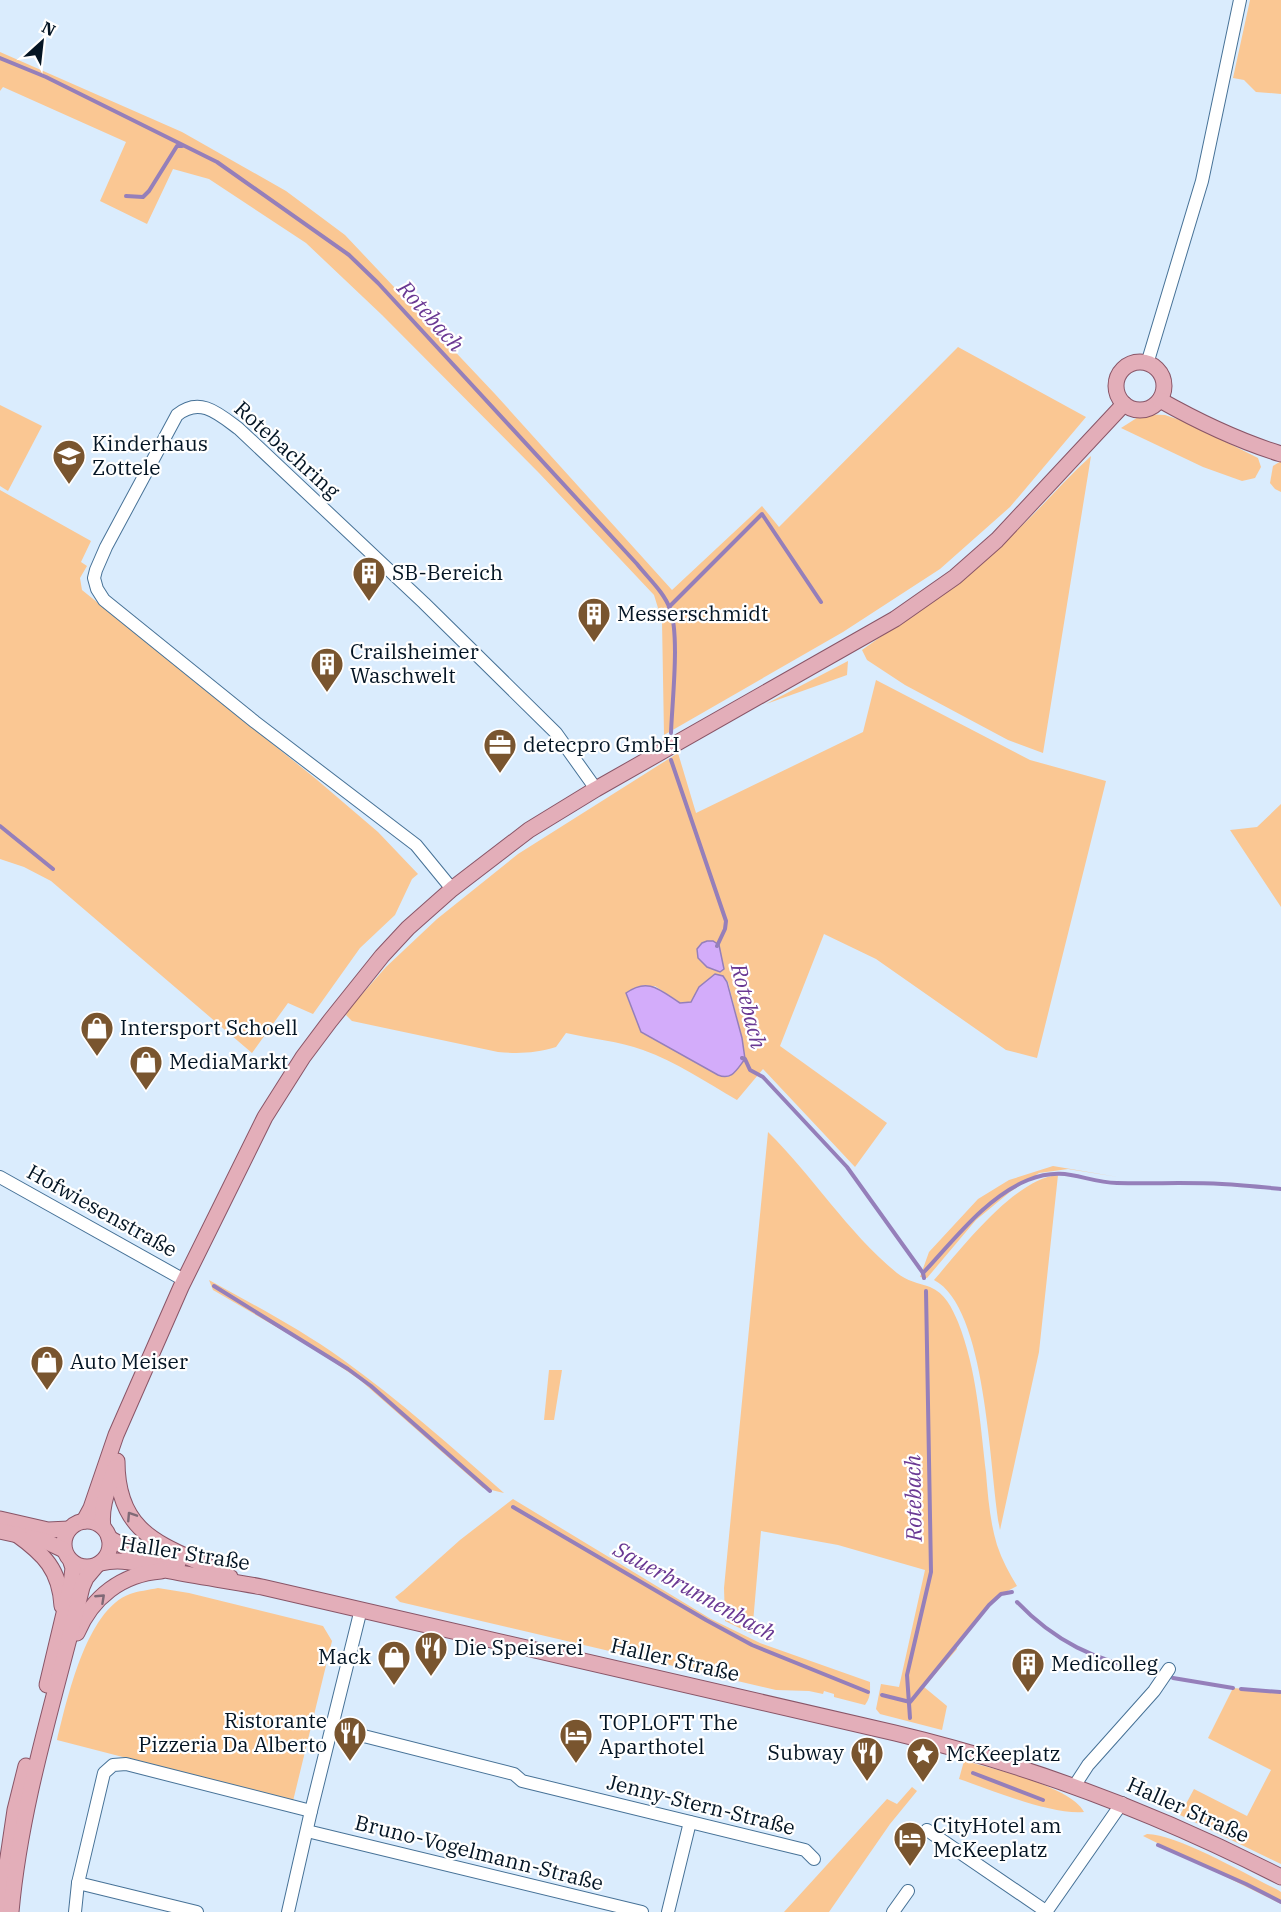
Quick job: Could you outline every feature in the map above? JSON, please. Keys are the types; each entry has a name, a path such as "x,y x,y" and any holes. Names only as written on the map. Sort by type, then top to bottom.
{"main road":[{"path":"1132,364 1147,364 1155,367 1162,377 1164,388 1160,399 1150,408 1143,410 1130,408 1124,404 1116,388 1119,376 1132,364"},
{"path":"1160,399 1230,435 1281,454"},
{"path":"84,1521 91,1508 116,1435 184,1280 256,1134 303,1057 382,956 408,928 452,889 530,830 596,789 895,618 955,577 997,540 1124,404"},
{"path":"63,1666 82,1587 86,1578 109,1552 101,1516 117,1461 127,1413"},
{"path":"117,1461 120,1492 132,1519 143,1532 163,1546 233,1578"},
{"path":"0,1519 48,1530 69,1529"},
{"path":"0,1911 15,1810 73,1574 64,1537 77,1522 84,1521 97,1523 106,1533"},
{"path":"0,1531 45,1541 83,1567 99,1564"},
{"name":"Haller Straße","path":"106,1533 129,1549 262,1587"},
{"path":"16,1534 39,1551 53,1569 61,1592 62,1621"},
{"name":"Haller Straße","path":"99,1564 113,1560 126,1561 262,1587 904,1735 976,1754 1075,1785 1122,1803 1192,1833 1281,1877"},
{"path":"11,1912 29,1798 55,1689 81,1623 100,1597 117,1584 129,1578 154,1572 171,1571"}],"street":[{"path":"1147,364 1202,181 1240,0"},
{"name":"Rotebachring","path":"452,889 416,845 255,722 104,600 97,588 94,578 106,547 177,415 186,407 200,405 222,416 239,429 424,603 556,733 596,789"},
{"name":"Hofwiesenstraße","path":"0,1177 184,1280"},
{"path":"288,1912 361,1609"},
{"path":"1075,1785 1088,1765 1155,1691 1169,1669"},
{"name":"Jenny-Stern-Straße","path":"332,1728 514,1774 522,1781 805,1850 814,1860"},
{"path":"75,1912 78,1883 104,1773 113,1765 126,1764 311,1811"},
{"path":"927,1830 1047,1912 1122,1803"},
{"path":"668,1912 690,1822"},
{"name":"Bruno-Vogelmann-Straße","path":"307,1832 642,1912"},
{"path":"78,1883 197,1912"},
{"path":"893,1912 908,1891"}],"shaded area":[{"path":"1250,0 1281,0 1281,94 1256,92 1244,80 1233,78"},
{"path":"0,52 182,132 286,191 345,235 495,394 672,590 762,506 779,527 958,347 1086,417 1010,507 940,569 843,632 664,735 662,621 654,595 539,473 382,315 306,243 209,179 173,169 147,224 100,201 126,142 3,87 0,91"},
{"path":"0,405 42,426 8,491 0,486"},
{"path":"1143,414 1165,415 1186,422 1258,458 1261,467 1255,478 1242,481 1203,467 1121,428"},
{"path":"1091,456 1043,753 1008,740 905,685 867,660 862,650 935,597 1005,541"},
{"path":"1281,461 1281,492 1270,483 1273,466"},
{"path":"0,490 91,541 81,562 87,566 80,578 82,590 316,779 378,832 418,874 412,879 395,915 360,948 313,1014 288,1003 252,1053 51,881 24,867 0,859"},
{"path":"848,661 847,675 766,704"},
{"path":"876,680 1030,760 1106,781 1037,1058 1006,1050 876,959 824,934 780,1046 887,1123 855,1167 763,1069 737,1100 667,1060 615,1042 566,1033 556,1047 541,1051 498,1052 352,1021 346,1015 386,967 437,919 518,854 678,753 696,813 863,732","holes":["715,974 723,976 728,982 745,1059 728,1077 718,1075 641,1032 626,994 655,986 680,1003 691,1002 699,987"]},
{"path":"1281,804 1281,907 1230,830 1257,827"},
{"path":"707,941 713,941 719,945 724,969 720,972 707,967 698,958 697,949"},
{"path":"715,974 723,976 727,982 742,1038 745,1059 734,1073 727,1076 718,1075 641,1032 626,993 634,988 647,986 660,990 680,1003 691,1002 699,987"},
{"path":"768,1132 879,1257 901,1276 930,1287 944,1297 958,1322 970,1359 977,1396 993,1527 1001,1556 1017,1586 994,1598 955,1644 957,1649 924,1687 947,1706 942,1730 880,1714 876,1709 881,1684 899,1687 925,1570 838,1545 761,1531 752,1634 725,1621 724,1588"},
{"path":"1053,1166 1118,1177 1068,1169 1039,1173 1010,1192 976,1220 927,1278 920,1277 929,1252 978,1199 1009,1180"},
{"path":"1058,1175 1039,1352 1000,1530 989,1434 976,1357 966,1323 952,1296 934,1280 974,1234 1007,1202 1041,1179"},
{"path":"209,1280 293,1327 342,1359 405,1407 504,1493 483,1488 360,1380 316,1350 213,1290"},
{"path":"549,1370 562,1370 554,1420 544,1420"},
{"path":"513,1499 711,1619 760,1643 870,1682 867,1702 865,1705 834,1697 834,1694 824,1691 823,1694 809,1691 776,1690 400,1602 395,1597 460,1540"},
{"path":"158,1588 189,1593 323,1626 332,1641 293,1801 57,1740 73,1680 90,1637 101,1618 115,1603 130,1594"},
{"path":"1233,1688 1281,1692 1281,1864 1180,1815 1194,1789 1247,1816 1271,1770 1208,1738"},
{"path":"964,1761 1048,1787 1077,1803 1084,1812 1055,1810 1039,1806 959,1779"},
{"path":"912,1787 917,1791 890,1824 829,1912 784,1912 887,1799 897,1804"},
{"path":"1147,1834 1161,1836 1194,1848 1278,1890 1281,1892 1281,1904 1143,1836"}],"waterway":[{"name":"Rotebach","path":"0,58 46,77 217,162 349,255 378,283 637,564 664,597 670,609 675,635 671,733"},
{"path":"126,196 143,197 177,146 182,146"},
{"path":"669,607 762,514 821,602"},
{"name":"Rotebach","path":"671,760 726,921 717,946"},
{"path":"0,826 53,869"},
{"name":"Rotebach","path":"742,1058 745,1059 750,1070 763,1077 847,1167 923,1273 924,1278"},
{"path":"923,1273 984,1208 1013,1188 1041,1176 1064,1174 1117,1183 1209,1183 1281,1189"},
{"name":"Sauerbrunnenbach","path":"214,1286 348,1369 371,1386 490,1491"},
{"name":"Rotebach","path":"910,1718 907,1675 931,1572 926,1291"},
{"name":"Sauerbrunnenbach","path":"513,1507 752,1645 868,1692"},
{"path":"911,1701 989,1605 1001,1594 1012,1592"},
{"path":"1017,1602 1061,1639 1093,1655 1148,1671"},
{"path":"1173,1678 1233,1688"},
{"path":"1241,1689 1280,1692"},
{"name":"Sauerbrunnenbach","path":"882,1695 910,1702"},
{"name":"Sauerbrunnenbach","path":"973,1773 1043,1800"},
{"name":"Sauerbrunnenbach","path":"1158,1845 1281,1902"}],"place":[{"name":"Kinderhaus Zottele","path":"69,485"},
{"name":"SB-Bereich","path":"369,602"},
{"name":"Messerschmidt","path":"594,643"},
{"name":"Crailsheimer Waschwelt","path":"327,693"},
{"name":"detecpro GmbH","path":"500,774"},
{"name":"Intersport Schoell","path":"97,1057"},
{"name":"MediaMarkt","path":"146,1091"},
{"name":"Auto Meiser","path":"47,1391"},
{"name":"Die Speiserei","path":"431,1677"},
{"name":"Mack","path":"394,1686"},
{"name":"Medicolleg","path":"1028,1693"},
{"name":"Ristorante Pizzeria Da Alberto","path":"350,1762"},
{"name":"TOPLOFT The Aparthotel","path":"576,1764"},
{"name":"Subway","path":"867,1782"},
{"name":"McKeeplatz","path":"923,1783"},
{"name":"CityHotel am McKeeplatz","path":"910,1867"}]}
